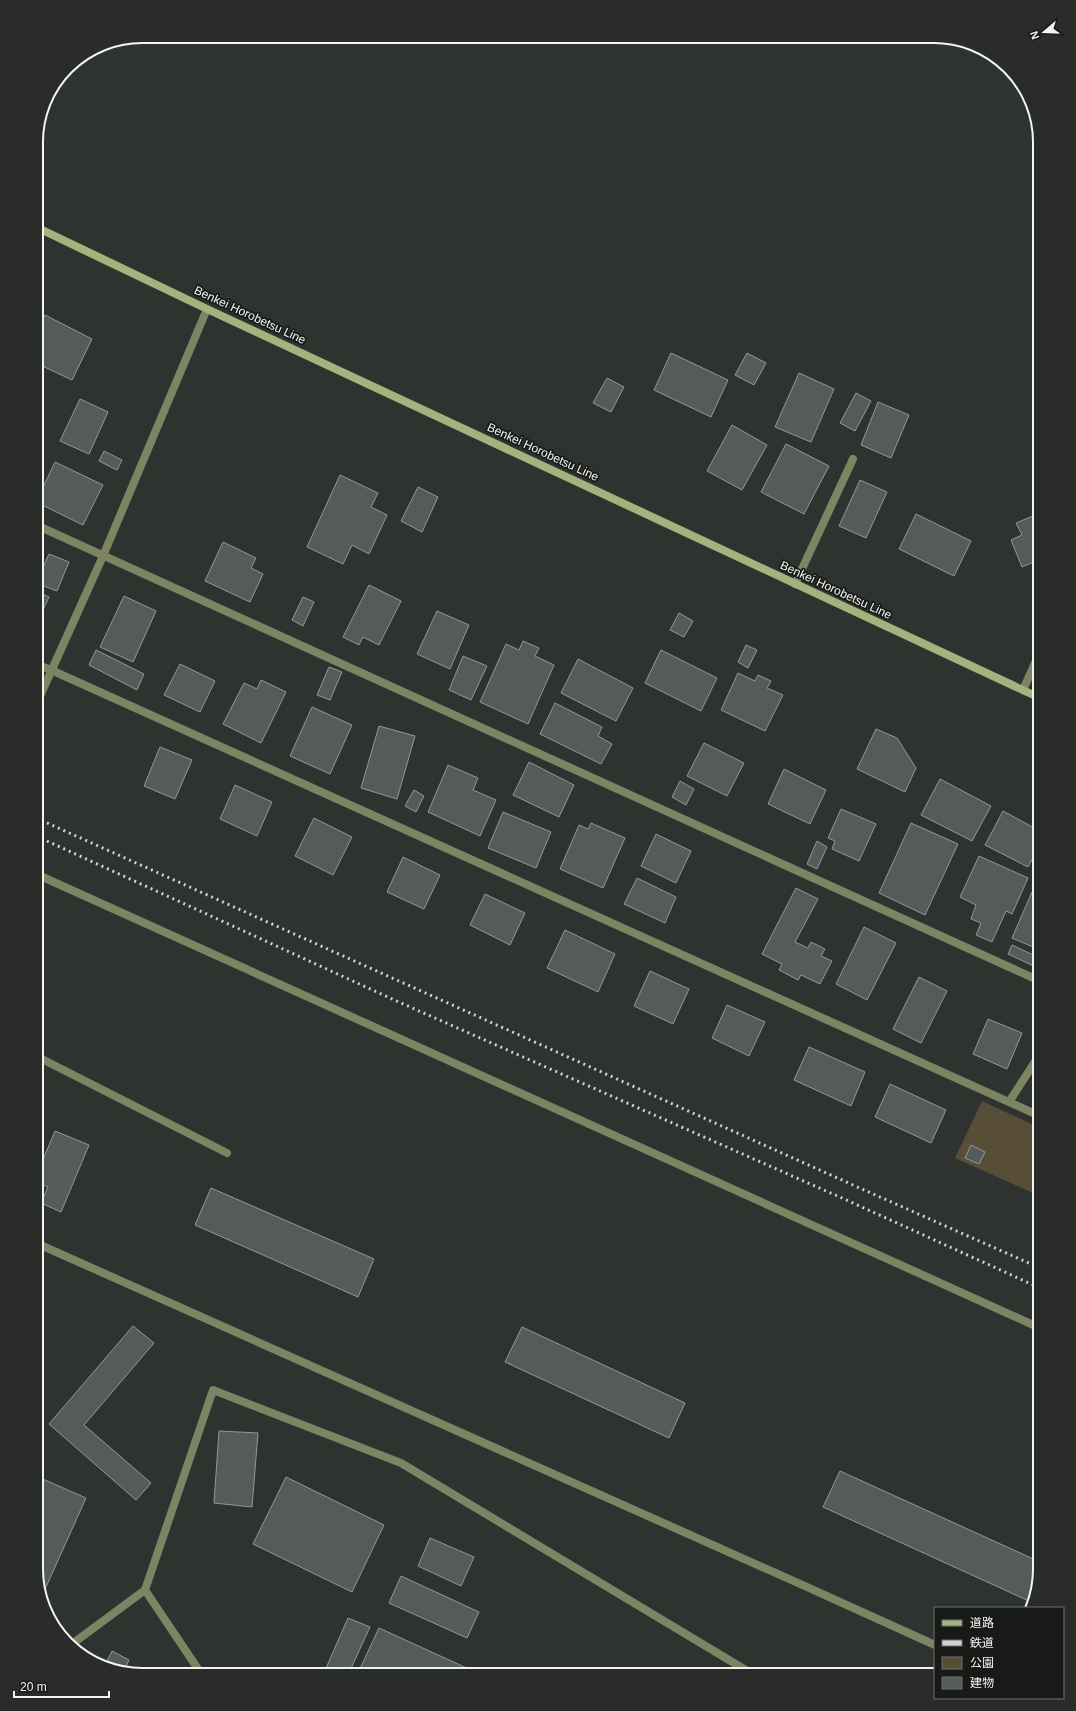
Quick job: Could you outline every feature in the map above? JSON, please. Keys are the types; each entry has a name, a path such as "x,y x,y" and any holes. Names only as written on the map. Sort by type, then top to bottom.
{"main road":[{"name":"Benkei Horobetsu Line","path":"43,230 207,309 1033,695"}],"street":[{"path":"43,689 103,556 207,309"},
{"path":"795,584 852,459"},
{"path":"43,528 1033,978"},
{"path":"43,667 1033,1113"},
{"path":"1023,690 1033,668"},
{"path":"43,877 1033,1325"},
{"path":"43,1060 228,1153"},
{"path":"1009,1102 1033,1065"},
{"path":"43,1246 708,1541 934,1645"},
{"path":"75,1641 144,1590 213,1390 401,1463 742,1668"},
{"path":"144,1590 197,1668"}],"green space":[{"path":"982,1101 1033,1125 1033,1193 955,1158"}],"building":[{"path":"45,315 92,339 72,380 43,366 43,319"},
{"path":"671,353 728,380 711,417 654,390"},
{"path":"747,353 766,363 754,385 735,375"},
{"path":"799,373 834,389 811,442 775,427"},
{"path":"607,378 624,387 611,412 593,403"},
{"path":"856,393 871,401 855,431 840,423"},
{"path":"80,399 108,412 89,454 60,441"},
{"path":"878,402 909,415 891,458 861,445"},
{"path":"732,425 767,445 742,490 707,471"},
{"path":"786,444 829,466 804,514 761,492"},
{"path":"104,451 122,460 117,470 99,461"},
{"path":"55,462 103,485 83,525 43,505 43,487"},
{"path":"340,475 378,493 371,507 387,515 369,554 352,545 343,564 307,547"},
{"path":"860,480 887,492 866,538 839,526"},
{"path":"418,487 438,497 422,532 401,521"},
{"path":"916,514 971,541 954,576 899,549"},
{"path":"1033,516 1033,562 1022,567 1011,540 1022,535 1016,523"},
{"path":"223,542 256,558 251,568 263,574 250,602 205,581"},
{"path":"49,554 69,562 57,591 43,586 43,567"},
{"path":"369,585 401,601 379,645 363,637 359,645 343,637"},
{"path":"43,594 49,597 43,610"},
{"path":"124,596 156,611 133,662 100,647"},
{"path":"303,597 314,602 303,626 292,620"},
{"path":"437,611 469,625 450,669 417,654"},
{"path":"679,613 693,621 684,637 670,630"},
{"path":"523,641 539,648 535,656 554,665 528,724 480,702 506,644 519,650"},
{"path":"746,645 757,650 748,668 738,662"},
{"path":"96,650 144,674 137,690 89,665"},
{"path":"661,650 717,678 701,711 645,683"},
{"path":"463,656 487,666 471,700 449,690"},
{"path":"578,659 633,688 616,721 561,693"},
{"path":"180,664 215,681 200,712 164,695"},
{"path":"329,667 342,672 330,700 317,695"},
{"path":"738,673 755,681 758,675 771,681 767,688 783,695 765,731 721,710"},
{"path":"261,680 286,692 261,743 223,724 244,683 257,689"},
{"path":"555,703 602,727 598,736 612,744 601,764 540,734"},
{"path":"312,707 352,725 330,774 290,756"},
{"path":"379,726 415,736 397,799 361,788"},
{"path":"876,729 897,738 916,768 905,792 857,769"},
{"path":"704,743 744,763 727,796 687,776"},
{"path":"160,747 192,760 175,799 144,786"},
{"path":"529,762 574,785 559,817 513,795"},
{"path":"448,765 478,778 473,790 496,800 480,836 428,812"},
{"path":"784,769 826,790 810,824 768,804"},
{"path":"940,779 991,806 972,841 921,815"},
{"path":"680,781 694,789 686,805 672,797"},
{"path":"235,785 272,802 257,836 220,819"},
{"path":"414,790 424,796 416,812 405,806"},
{"path":"841,809 876,824 859,861 832,849 835,841 828,838"},
{"path":"1003,811 1033,827 1033,857 1028,867 985,845"},
{"path":"503,812 551,832 536,868 488,848"},
{"path":"314,818 352,837 333,875 295,856"},
{"path":"591,823 625,838 603,888 560,869 579,825 588,829"},
{"path":"911,823 958,844 925,915 879,893"},
{"path":"656,834 691,851 676,883 641,866"},
{"path":"817,841 827,847 817,869 807,864"},
{"path":"979,856 1028,878 1012,914 1006,911 992,942 976,935 981,923 971,919 976,905 960,897"},
{"path":"403,857 440,875 424,909 387,892"},
{"path":"637,878 676,897 665,923 624,904"},
{"path":"796,888 818,899 795,942 808,948 811,942 825,949 821,956 832,961 820,984 801,975 798,980 779,970 782,964 762,954"},
{"path":"1032,892 1033,892 1033,947 1012,938"},
{"path":"485,894 525,913 510,945 470,925"},
{"path":"864,927 896,943 867,1000 836,984"},
{"path":"565,930 615,954 598,992 547,968"},
{"path":"1012,945 1033,955 1033,966 1008,954"},
{"path":"650,971 689,989 673,1024 634,1006"},
{"path":"919,977 947,991 921,1043 893,1029"},
{"path":"727,1005 765,1022 749,1056 712,1038"},
{"path":"988,1019 1022,1033 1007,1069 973,1054"},
{"path":"809,1047 865,1072 851,1106 794,1080"},
{"path":"890,1084 946,1110 931,1143 875,1117"},
{"path":"55,1131 89,1145 61,1212 43,1204 43,1198 48,1187 43,1185 43,1159"},
{"path":"971,1145 985,1152 979,1164 965,1158"},
{"path":"211,1188 374,1259 358,1297 195,1225"},
{"path":"133,1326 154,1343 84,1425 151,1483 136,1500 49,1424"},
{"path":"522,1327 685,1403 669,1438 505,1362"},
{"path":"219,1431 258,1433 252,1507 214,1503"},
{"path":"840,1471 1033,1559 1032,1582 1028,1601 823,1507"},
{"path":"286,1477 384,1525 352,1592 253,1544"},
{"path":"43,1479 86,1498 45,1589 43,1575"},
{"path":"430,1538 474,1557 461,1586 418,1566"},
{"path":"401,1576 479,1612 467,1638 389,1603"},
{"path":"348,1618 370,1627 351,1668 326,1668"},
{"path":"379,1628 467,1668 360,1668"},
{"path":"112,1651 129,1660 126,1666 107,1662"}],"railway":[{"path":"43,821 1033,1265"},
{"path":"43,839 401,1003 842,1198 1033,1285"}]}
